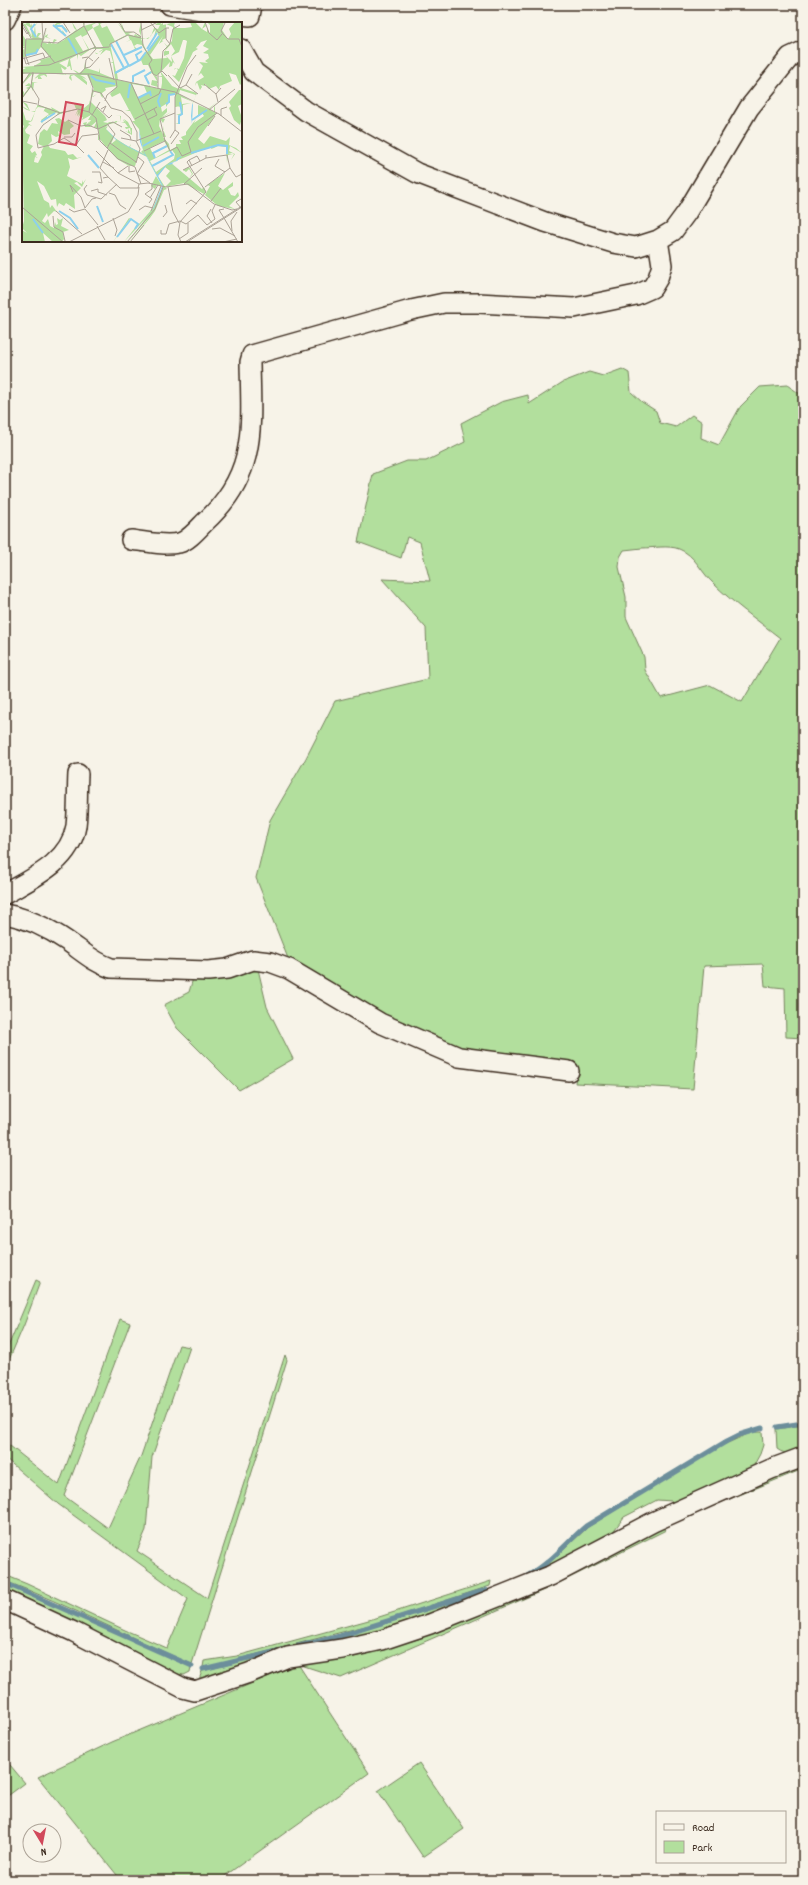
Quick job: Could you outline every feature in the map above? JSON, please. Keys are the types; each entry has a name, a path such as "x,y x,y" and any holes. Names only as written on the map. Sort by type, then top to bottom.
{"street":[{"path":"5,20 12,5"},
{"path":"170,5 224,18 250,16 252,5"},
{"path":"242,51 254,72 306,111 417,173 545,222 613,243 636,247 658,240 673,231 687,212 749,108 790,57 803,51"},
{"path":"131,540 163,545 182,542 214,513 233,490 244,465 251,435 250,362 252,355 411,310 444,304 478,303 574,308 636,295 652,288 658,278 662,265 658,240"},
{"path":"5,894 54,865 64,853 76,827 78,774"},
{"path":"5,914 33,921 67,941 100,964 111,968 208,971 228,969 252,960 270,962 289,970 380,1024 460,1057 569,1071"},
{"path":"5,1600 74,1632 183,1688 195,1691 249,1673 288,1657 342,1649 382,1640 430,1624 550,1576 653,1522 772,1469 803,1457"}],"green space":[{"path":"622,369 629,373 631,392 642,402 656,411 660,423 676,427 692,415 702,422 701,438 719,445 740,407 760,387 787,385 803,396 803,1038 786,1037 785,988 765,986 763,964 704,966 693,1089 575,1083 577,1069 461,1051 380,1016 291,966 256,878 270,820 306,758 335,701 428,679 426,628 382,579 430,581 420,542 407,537 401,558 358,542 373,474 407,461 426,461 465,442 461,423 501,402 528,395 529,404 563,382 589,372 603,376","holes":["671,547 685,552 694,559 709,579 721,590 780,638 742,702 710,685 661,698 645,670 644,657 626,617 626,597 619,567 620,557 624,550"]},
{"path":"258,969 267,1007 293,1059 239,1090 177,1028 164,1005 189,992 194,975 226,974"},
{"path":"36,1280 40,1282 24,1325 5,1369 5,1354"},
{"path":"120,1319 130,1323 64,1496 108,1528 141,1456 179,1345 190,1347 152,1457 146,1530 137,1551 207,1598 285,1355 287,1360 192,1664 52,1600 5,1581 5,1575 167,1648 188,1599 58,1504 5,1458 5,1442 59,1485"},
{"path":"803,1425 803,1450 787,1453 777,1449 776,1429"},
{"path":"752,1432 762,1432 763,1445 754,1465 742,1477 676,1505 672,1501 657,1500 624,1517 612,1533 531,1576 557,1556 588,1527 719,1447"},
{"path":"803,1464 803,1469 705,1509"},
{"path":"657,1526 664,1527 666,1530 551,1587 341,1678 298,1664 347,1659 418,1639 518,1597"},
{"path":"491,1581 490,1586 377,1623 203,1667 204,1661 237,1656 376,1618"},
{"path":"5,1584 191,1667 190,1672 184,1675 178,1674 5,1592"},
{"path":"487,1592 446,1613 198,1683 202,1671 340,1637"},
{"path":"298,1664 369,1773 219,1880 121,1880 38,1777 112,1742"},
{"path":"5,1759 25,1783 5,1798"},
{"path":"419,1763 464,1829 423,1857 378,1791"}],"waterway":[{"path":"777,1427 803,1423"},
{"path":"527,1576 551,1559 586,1526 727,1441 739,1435 762,1428"},
{"path":"5,1583 192,1666"},
{"path":"203,1669 340,1636 486,1590"}]}
